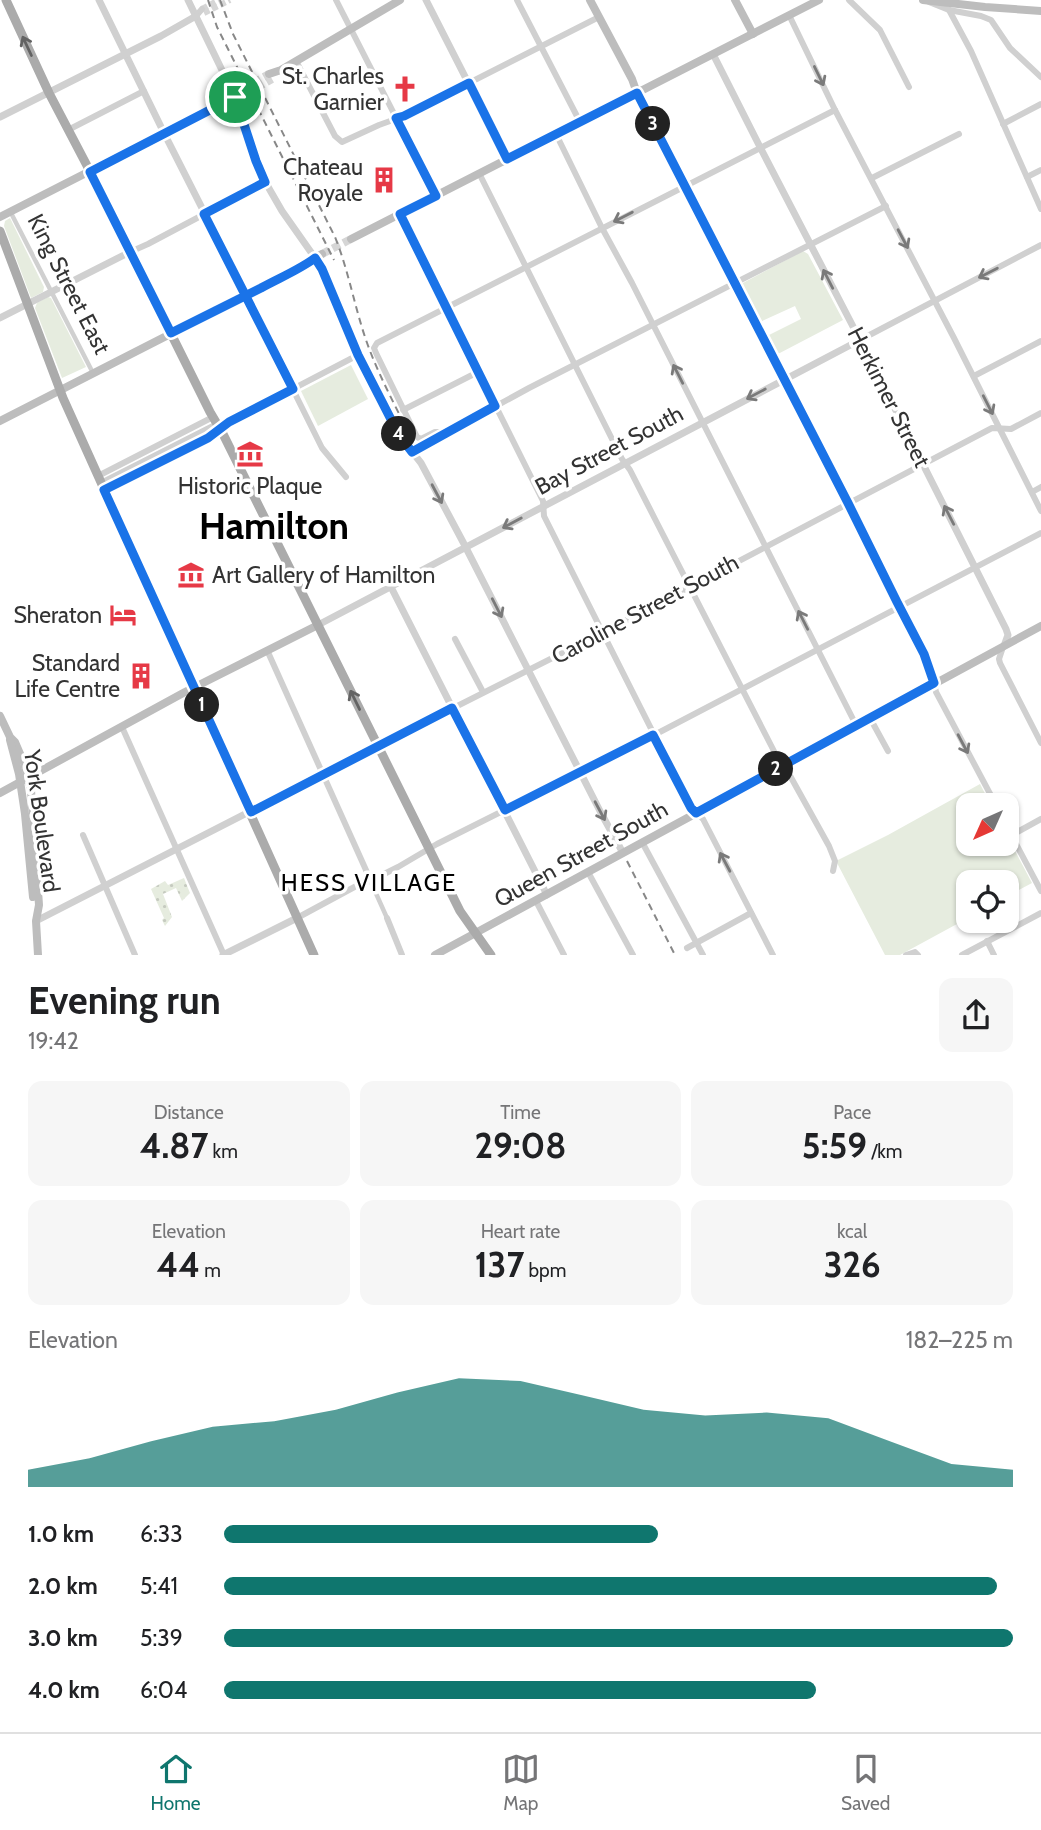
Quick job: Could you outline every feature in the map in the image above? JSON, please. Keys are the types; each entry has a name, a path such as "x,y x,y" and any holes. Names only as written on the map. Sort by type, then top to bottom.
{"main road":[{"path":"6,0 49,93 429,850 460,911 491,955"},
{"path":"270,76 400,0"},
{"path":"590,0 637,93"},
{"path":"735,0 753,34"},
{"path":"351,239 819,0"},
{"path":"925,0 1041,11"},
{"path":"0,217 245,92"},
{"name":"King Street East","path":"0,231 60,390 314,955"},
{"path":"0,421 318,256"},
{"name":"Bay Street South","path":"0,793 194,688 318,625"},
{"name":"Queen Street South","path":"435,955 1041,626"},
{"name":"York Boulevard","path":"0,716 20,752 24,780 31,790 39,905 36,921 38,955"}],"street":[{"path":"99,0 322,449 346,477"},
{"path":"188,0 201,13 265,182 282,211 318,256 358,355 399,435 421,463 623,853"},
{"path":"336,0 436,196"},
{"path":"426,0 507,159"},
{"path":"517,0 580,122"},
{"path":"849,0 880,30 909,87"},
{"path":"925,0 948,10 981,16 994,23 1016,55 1041,77"},
{"path":"948,10 971,51 1041,209"},
{"path":"0,117 201,13"},
{"path":"789,15 1041,511"},
{"path":"296,61 340,142 404,116 599,17"},
{"name":"Herkimer Street","path":"713,54 1007,632 1000,663 1041,743"},
{"path":"68,130 144,91"},
{"path":"637,93 848,503 924,654 936,692 990,793"},
{"path":"1003,124 1041,104"},
{"path":"449,432 435,432 419,438 403,410 376,344 835,110"},
{"path":"556,134 856,725"},
{"path":"872,178 959,134"},
{"path":"1027,177 1041,170"},
{"path":"479,173 741,689 834,857 832,870"},
{"path":"0,318 265,182"},
{"path":"412,452 495,406 886,206"},
{"name":"King Street East","path":"11,212 93,373"},
{"path":"400,214 543,501 544,516 653,735 691,808 702,818 773,955"},
{"name":"Bay Street South","path":"318,625 1041,245"},
{"path":"974,376 1041,341"},
{"path":"101,483 358,355"},
{"path":"403,410 478,372"},
{"name":"Caroline Street South","path":"36,921 602,633 992,428 1011,429 1041,413"},
{"path":"101,483 208,438 217,423"},
{"path":"1031,492 1041,487"},
{"path":"122,727 224,955 1041,533"},
{"path":"391,587 547,895"},
{"path":"455,639 483,692"},
{"path":"267,650 402,955"},
{"path":"870,718 888,751"},
{"path":"1019,831 1041,819"},
{"path":"83,835 135,955"},
{"path":"642,842 703,955"},
{"path":"1019,849 1041,891"},
{"path":"588,873 633,955"},
{"path":"536,901 564,955"},
{"path":"687,948 751,913"},
{"path":"962,955 1041,913"},
{"path":"988,941 995,955"}],"shaded area":[{"path":"10,218 44,287 43,292 31,298 4,226 5,221"},
{"path":"803,251 808,254 843,320 776,355 767,336 801,319 795,306 760,322 741,284"},
{"path":"51,298 86,367 62,378 35,308 37,303"},
{"path":"351,365 368,399 318,426 301,391"},
{"path":"980,784 985,793 964,793"},
{"path":"956,797 956,856 1018,856 1032,883 1019,890 1019,870 956,870 956,925 900,955 885,955 836,861"},
{"path":"184,878 190,893 182,901 176,888 163,894 172,917 165,926 151,889 165,881 168,885"}],"tunnel":[{"path":"202,9 219,0"},
{"path":"204,13 230,0"},
{"path":"243,89 269,74"},
{"path":"246,94 272,79"},
{"path":"322,254 351,239"}],"railway":[{"path":"208,0 217,27 334,260"},
{"path":"220,0 233,34 335,237 369,349 408,432"},
{"path":"627,861 675,955"}],"place":[{"name":"St. Charles Garnier","path":"405,89"},
{"name":"Chateau Royale","path":"384,180"},
{"name":"Historic Plaque","path":"250,454"},
{"name":"Art Gallery of Hamilton","path":"191,575"},
{"name":"Sheraton","path":"123,615"},
{"name":"Standard Life Centre","path":"141,676"}],"district":[{"name":"Hamilton","path":"274,526"},
{"name":"HESS VILLAGE","path":"369,883"}],"route":[{"path":"235,97 90,172 171,333 246,295 296,270 315,258 358,355 399,435 412,452 495,406 400,214 436,196 396,118 469,83 507,159 637,93 789,385 924,654 934,683 696,813 653,735 505,810 452,708 251,812 104,490 208,438 229,422 293,389 246,295 204,214 265,182 235,97"}]}
